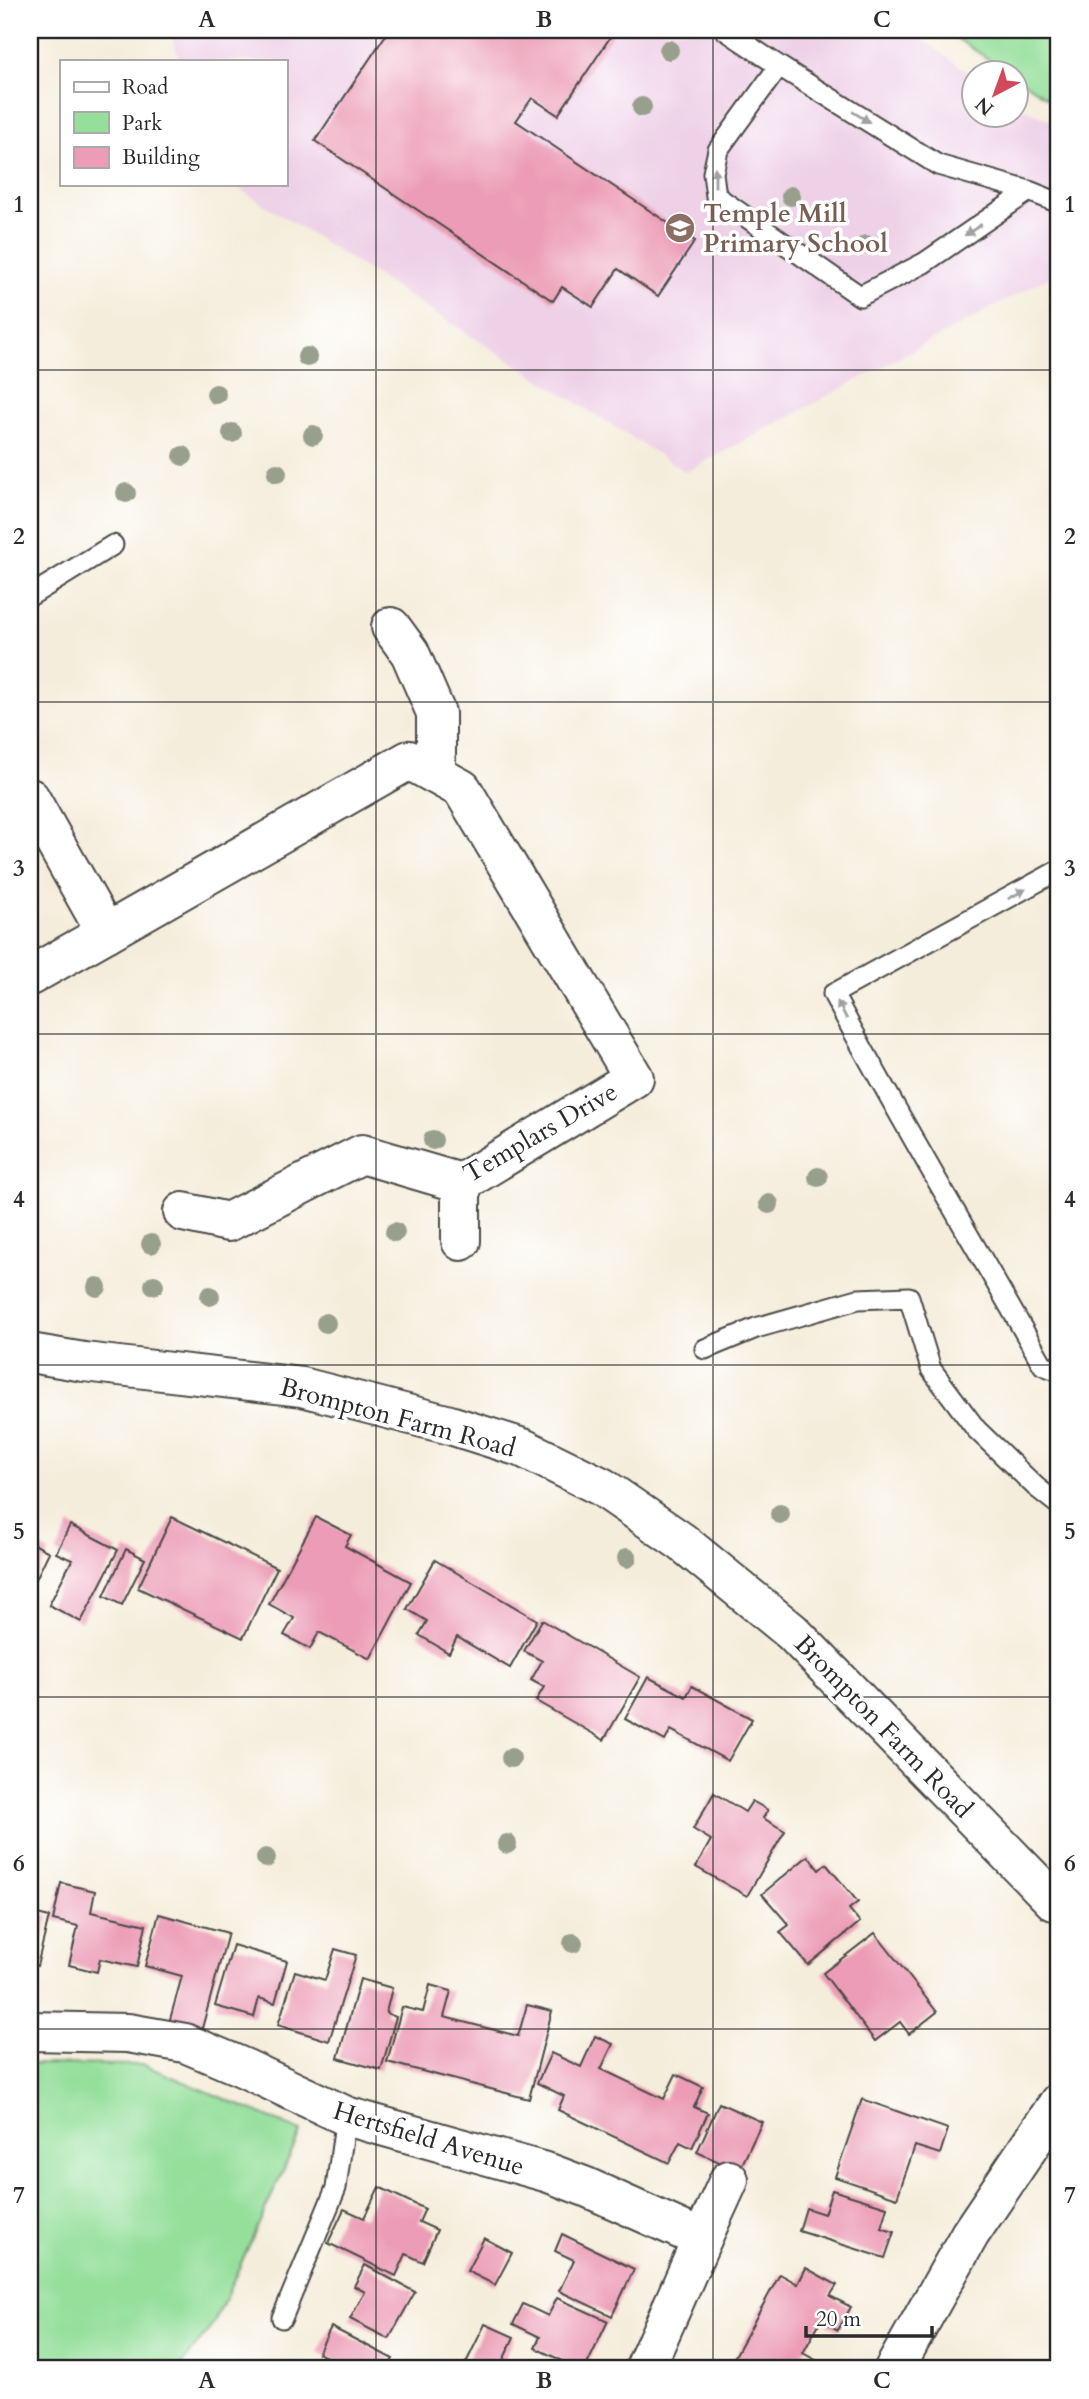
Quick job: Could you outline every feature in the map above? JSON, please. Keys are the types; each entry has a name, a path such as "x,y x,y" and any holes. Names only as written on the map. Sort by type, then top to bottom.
{"street":[{"path":"391,627 410,653 436,713 436,774"},
{"name":"Templars Drive","path":"30,976 409,760 463,789 634,1078 461,1182 362,1154 228,1222 183,1212"},
{"path":"30,798 106,933"},
{"path":"461,1182 461,1241"},
{"name":"Brompton Farm Road","path":"30,1353 84,1362 302,1387 450,1425 523,1448 601,1487 682,1542 792,1632 1055,1901 1059,1902"},
{"name":"Hertsfield Avenue","path":"30,2031 128,2033 185,2043 346,2116 549,2173 702,2239"},
{"path":"894,2369 970,2234 1059,2102"},
{"path":"645,2368 729,2180"}],"lane":[{"path":"725,30 938,165 1029,191 1059,203"},
{"path":"779,65 719,150 713,173 716,196 860,296 923,263 1029,191"},
{"path":"30,596 113,545"},
{"path":"1059,870 833,994 874,1071 1043,1365 1059,1371"},
{"path":"705,1349 756,1328 858,1299 909,1297 931,1368 976,1429 1036,1487 1059,1505"},
{"path":"282,2318 335,2189 346,2116"}],"shaded area":[{"name":"Temple Mill Primary School","path":"171,30 910,30 960,67 960,130 1030,130 1030,111 1059,124 1059,272 686,472 235,186 287,186 287,60 180,60"}],"green space":[{"path":"944,30 1059,30 1059,106 1030,86 1030,60 990,60"},
{"path":"30,2064 144,2065 301,2131 214,2323 179,2369 30,2369"}],"building":[{"path":"389,30 615,30 558,115 532,98 516,121 695,241 658,296 618,269 593,307 562,287 553,301 315,141"},
{"path":"172,1517 277,1568 243,1638 138,1588"},
{"path":"316,1517 351,1535 345,1546 411,1582 370,1659 319,1632 310,1649 284,1635 294,1618 269,1604"},
{"path":"70,1525 118,1550 81,1622 49,1605 72,1560 56,1553"},
{"path":"30,1542 49,1552 36,1579 30,1577"},
{"path":"126,1549 145,1559 122,1605 104,1596"},
{"path":"435,1560 537,1620 510,1668 457,1637 449,1653 419,1635 427,1621 407,1609"},
{"path":"542,1620 640,1677 604,1740 536,1701 544,1687 531,1680 542,1661 524,1651"},
{"path":"648,1677 686,1697 692,1686 752,1719 728,1761 671,1730 665,1741 625,1719"},
{"path":"714,1793 745,1812 752,1801 768,1810 763,1818 785,1831 747,1896 696,1867 711,1840 693,1829"},
{"path":"808,1856 819,1870 826,1864 858,1902 849,1909 860,1922 808,1965 780,1932 789,1925 762,1894"},
{"path":"61,1883 95,1891 91,1912 146,1925 137,1967 100,1959 97,1972 69,1965 78,1926 53,1920"},
{"path":"30,1912 49,1917 37,1966 30,1964"},
{"path":"159,1914 228,1933 201,2032 169,2023 182,1976 145,1966"},
{"path":"875,1933 937,2012 909,2034 900,2022 875,2041 823,1973"},
{"path":"233,1945 287,1961 275,2003 259,1998 254,2017 215,2006"},
{"path":"335,1949 356,1955 329,2041 278,2025 295,1971 325,1980"},
{"path":"360,1979 392,1988 386,2013 396,2017 381,2070 338,2058"},
{"path":"430,1985 451,1991 444,2017 518,2036 527,2005 552,2011 529,2099 387,2062 402,2007 423,2012"},
{"path":"595,2036 613,2044 601,2069 664,2099 676,2074 703,2087 694,2107 708,2113 692,2148 680,2142 669,2163 558,2110 564,2096 537,2083 551,2053 581,2067"},
{"path":"862,2099 948,2129 940,2154 915,2146 897,2198 835,2177"},
{"path":"719,2103 762,2122 739,2171 697,2152"},
{"path":"379,2187 425,2209 419,2222 437,2230 423,2262 406,2254 396,2276 328,2243 344,2209 364,2218"},
{"path":"832,2190 887,2207 881,2228 894,2232 885,2258 799,2231 806,2208 824,2214"},
{"path":"562,2234 634,2269 612,2316 559,2291 574,2260 555,2251"},
{"path":"484,2238 512,2253 495,2285 467,2271"},
{"path":"365,2265 415,2292 389,2339 350,2319 365,2292 354,2286"},
{"path":"806,2268 837,2285 830,2296 851,2307 838,2330 821,2320 803,2353 821,2363 818,2369 728,2369 780,2274 798,2284"},
{"path":"557,2298 608,2321 585,2369 535,2348 540,2337 513,2324 523,2304 548,2316"},
{"path":"485,2324 514,2337 499,2369 463,2369"},
{"path":"331,2327 393,2359 387,2369 329,2369 334,2361 318,2353"}],"place":[{"name":"Temple Mill Primary School","path":"680,228"}]}
